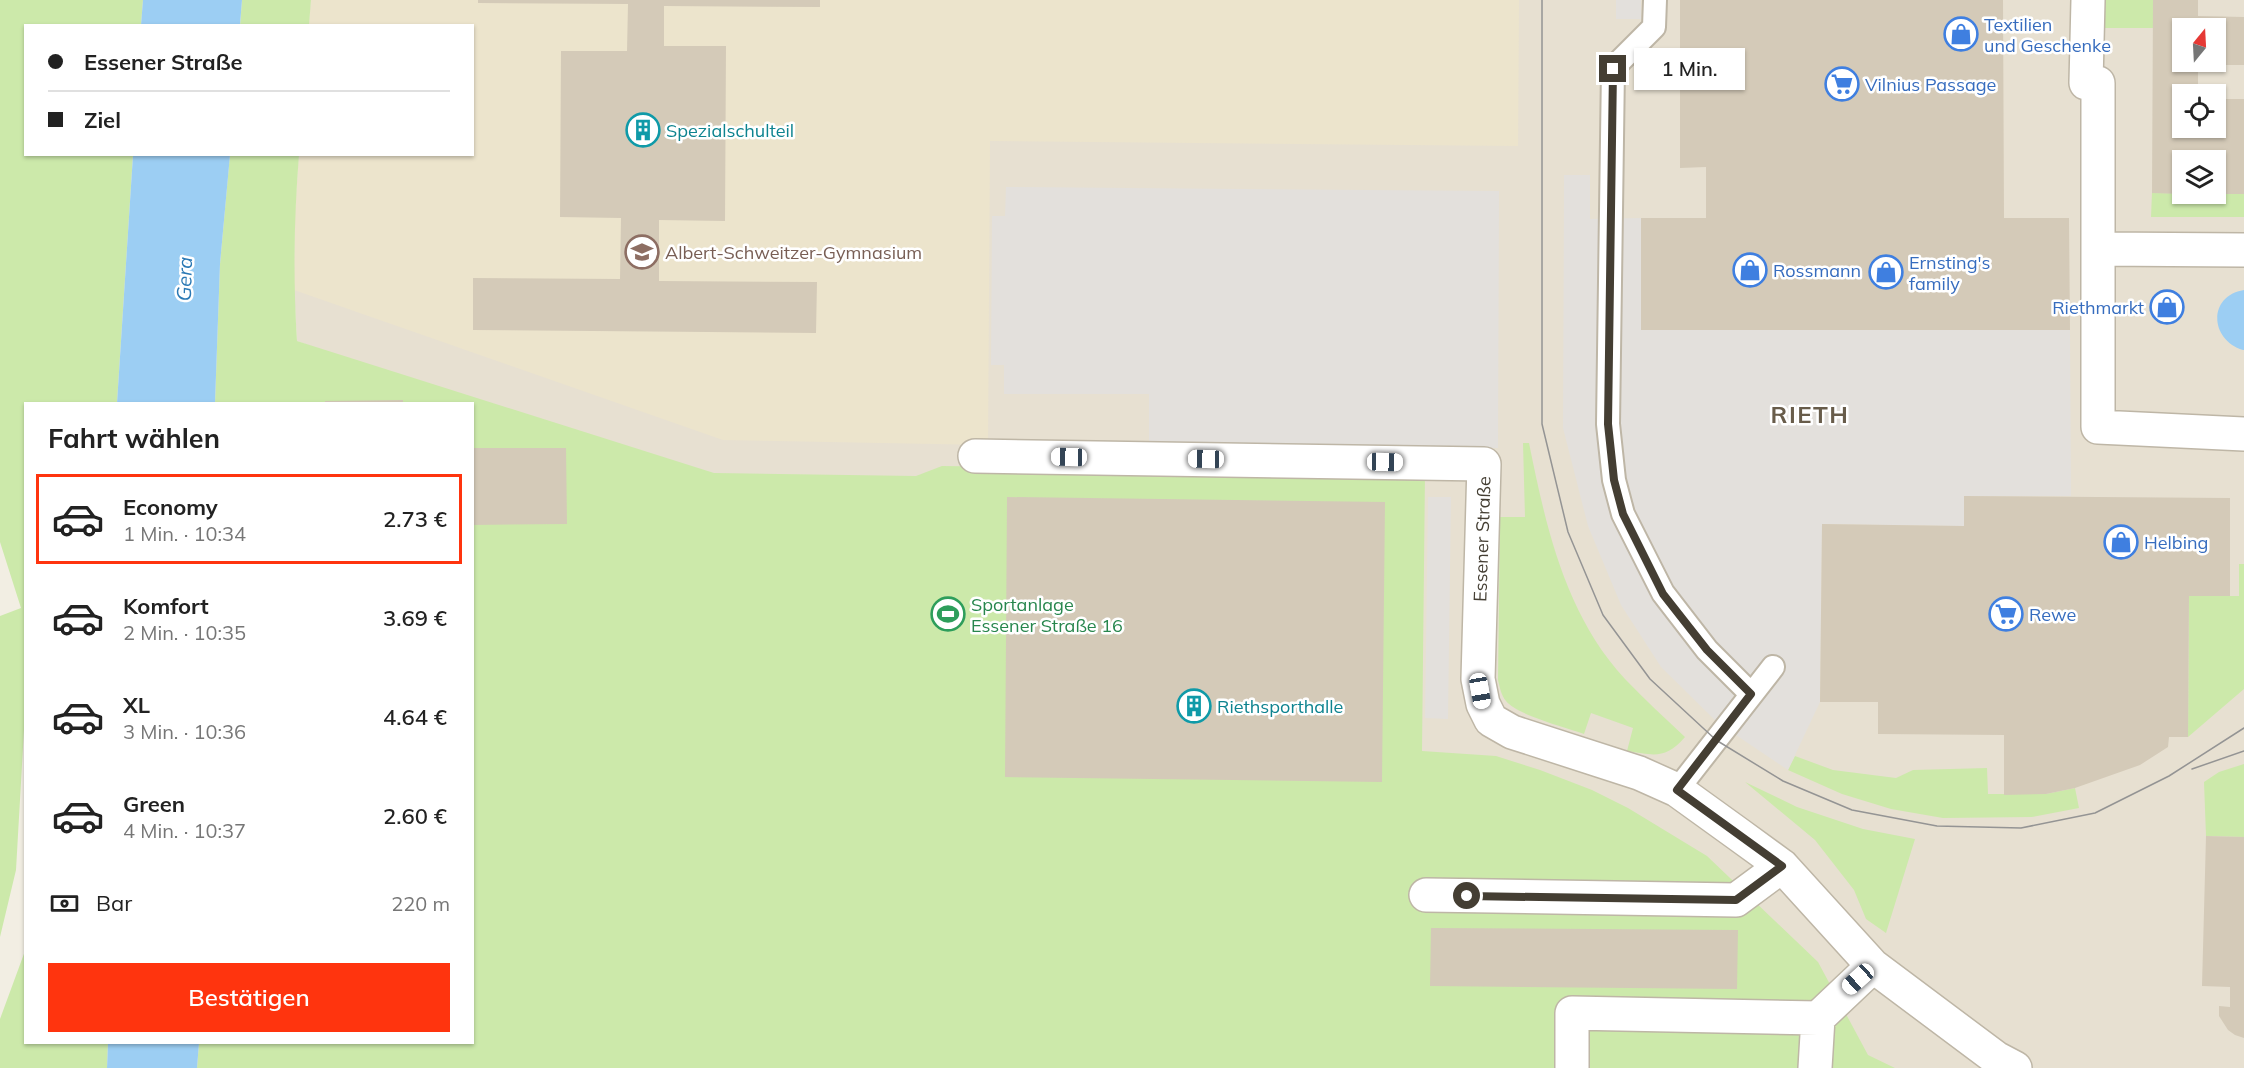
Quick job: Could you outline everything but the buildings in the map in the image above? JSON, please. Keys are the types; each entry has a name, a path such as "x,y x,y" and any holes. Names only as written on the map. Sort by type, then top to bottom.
{"street":[{"path":"2088,0 2086,83 2098,83 2098,427 2244,434"},
{"path":"2098,249 2244,250"},
{"name":"Essener Straße","path":"975,456 1485,464 1478,679 1483,704 1491,720 1512,732 1639,773 1677,790 1782,866 1873,966 1996,1058 2015,1068"},
{"path":"1426,895 1736,900 1782,866"},
{"path":"1815,1068 1818,1018 1873,966"},
{"path":"1572,1068 1572,1013 1818,1018"}],"lane":[{"path":"1655,0 1654,27 1613,69 1608,424 1614,480 1623,514 1663,594 1707,650 1751,694"},
{"path":"1677,790 1773,667"}],"shaded area":[{"path":"311,0 2244,0 2244,1068 322,1068 460,1044 474,1044 474,402 466,402 297,341 294,290 299,156 474,156 474,24 309,24"},
{"name":"Albert-Schweitzer-Gymnasium","path":"311,0 1519,0 1518,146 990,141 988,445 723,440 294,290 299,156 474,156 474,24 309,24"},
{"path":"1616,0 1641,0 1641,19 1616,19"},
{"path":"1564,175 1590,175 1590,219 1641,218 1641,330 2070,330 2071,496 1965,496 1964,526 1822,524 1820,702 1788,770 1718,723 1661,667 1621,605 1588,526 1563,428"},
{"path":"1006,187 1499,191 1498,448 1149,443 1149,394 1004,394 1004,365 991,365 992,216 1005,216"},
{"path":"1428,497 1451,497 1448,719 1425,718"}],"green space":[{"path":"0,0 143,0 141,24 24,24 24,156 133,156 117,402 24,402 24,730 16,870 0,937 0,616 21,608 0,542"},
{"path":"242,0 311,0 309,24 240,24"},
{"path":"2097,0 2153,0 2153,28 2097,28"},
{"name":"Sportanlage Essener Straße 16","path":"230,156 299,156 295,248 297,341 714,473 916,476 942,466 1425,473 1422,751 1496,756 1540,770 1592,790 1628,808 1707,856 1818,962 1868,1055 1895,1068 197,1068 199,1044 474,1044 474,402 215,402 220,264"},
{"path":"2152,193 2172,193 2172,204 2226,204 2226,194 2244,194 2244,217 2151,217"},
{"path":"1523,443 1529,443 1551,537 1573,598 1587,627 1604,654 1625,679 1685,737 1665,753 1627,751 1633,728 1591,713 1584,734 1520,711 1503,696 1498,680 1500,517 1525,517"},
{"path":"2239,564 2244,564 2244,689 2188,737 2189,596 2239,596"},
{"path":"1795,756 1833,770 1896,778 1913,770 1987,768 1988,794 2046,794 2075,788 2079,808 2032,817 1943,818 1891,809 1842,794 1788,770"},
{"path":"2244,764 2244,837 2206,836 2204,782 2219,772"},
{"path":"1745,782 1797,807 1863,829 1915,839 1886,933 1866,919 1854,890 1815,840"},
{"path":"24,954 24,1044 108,1044 107,1068 0,1068 0,1019"}],"water":[{"path":"143,0 242,0 240,24 141,24"},
{"name":"Gera","path":"133,156 230,156 220,264 215,402 117,402"},
{"path":"2244,290 2243,350 2232,345 2224,337 2217,318 2224,300"},
{"path":"108,1044 199,1044 197,1068 107,1068"}],"tram line":[{"path":"1542,0 1542,424 1568,532 1603,615 1650,679 1716,740 1783,781 1852,810 1937,826 2021,828 2095,813 2169,776 2244,728"},
{"path":"2192,769 2244,751"}],"place":[{"name":"Textilien und Geschenke","path":"1961,34"},
{"name":"Vilnius Passage","path":"1842,84"},
{"name":"Spezialschulteil","path":"643,130"},
{"name":"Albert-Schweitzer-Gymnasium","path":"642,252"},
{"name":"Rossmann","path":"1750,270"},
{"name":"Ernsting's family","path":"1886,272"},
{"name":"Riethmarkt","path":"2167,307"},
{"name":"Helbing","path":"2121,542"},
{"name":"Sportanlage Essener Straße 16","path":"948,614"},
{"name":"Rewe","path":"2006,614"},
{"name":"Riethsporthalle","path":"1194,706"}],"district":[{"name":"RIETH","path":"1810,414"}],"route":[{"path":"1467,896 1736,900 1782,866 1677,790 1751,694 1707,650 1663,594 1623,514 1614,480 1608,424 1613,69"}]}
